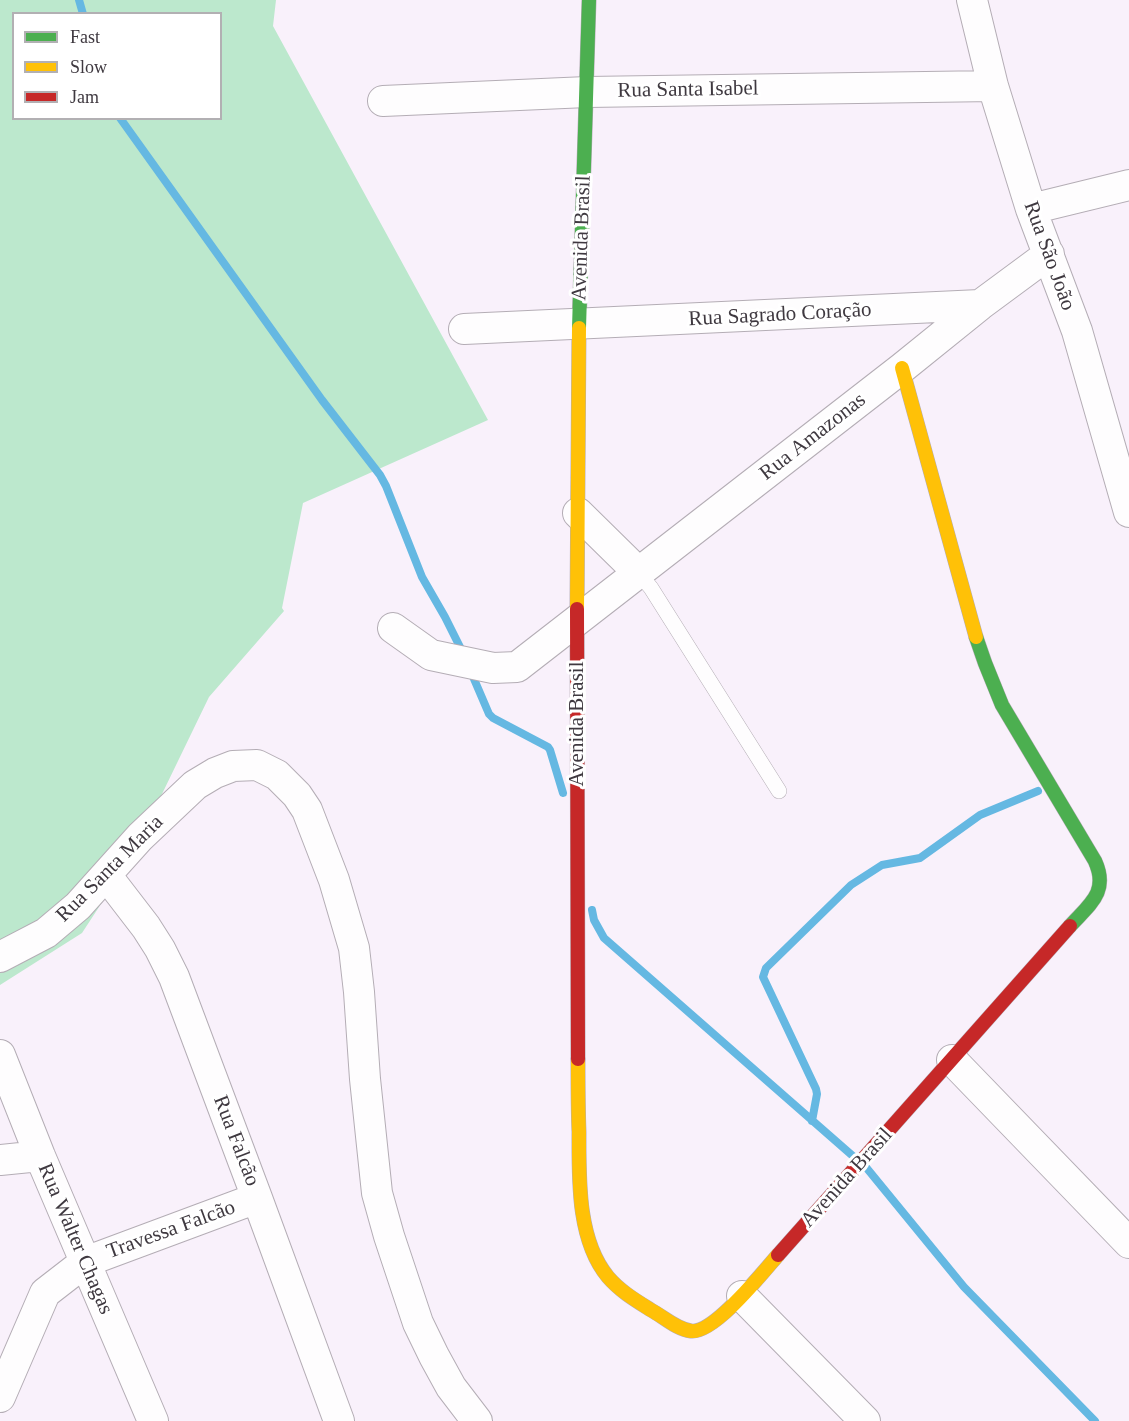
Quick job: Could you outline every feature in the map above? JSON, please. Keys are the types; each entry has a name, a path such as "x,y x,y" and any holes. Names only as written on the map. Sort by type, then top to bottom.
{"street":[{"name":"Avenida Brasil","path":"589,0 579,325 576,886 579,1164 584,1226 590,1246 600,1264 619,1289 673,1324 693,1332 710,1325 742,1296 1094,899 1102,880 1095,861 1002,705 985,663 970,618 902,368"},
{"name":"Rua São João","path":"972,0 993,86 1031,209 1077,331 1129,512"},
{"name":"Rua Santa Isabel","path":"383,101 587,92 993,86"},
{"path":"1031,209 1129,184"},
{"name":"Rua Amazonas","path":"393,628 431,655 492,668 517,667 902,368 980,304 1049,254"},
{"name":"Rua Sagrado Coração","path":"464,329 980,304"},
{"path":"578,513 638,572"},
{"name":"Rua Santa Maria","path":"0,957 46,933 78,906 140,837 195,785 233,766 257,765 277,775 297,795 307,810 334,880 354,948 377,1193 389,1236 418,1323 451,1387 477,1421"},
{"name":"Rua Falcão","path":"106,875 155,941 174,977 339,1421"},
{"name":"Rua Walter Chagas","path":"0,1055 40,1156 153,1421"},
{"path":"952,1060 1129,1243"},
{"path":"0,1160 40,1156"},
{"name":"Travessa Falcão","path":"0,1397 45,1293 85,1262 257,1198"},
{"path":"742,1296 865,1421"}],"lane":[{"path":"638,572 651,588 779,791"}],"green space":[{"path":"0,0 276,0 273,26 488,420 303,503 282,608 284,611 209,697 131,858 82,933 0,985"}],"waterway":[{"path":"79,0 82,12"},
{"path":"121,120 322,400 380,475 422,577 463,653"},
{"path":"471,672 489,714 493,718 548,747 563,793"},
{"path":"812,1121 816,1089 763,977 766,968 851,885 882,865 920,858 980,815 1038,791"},
{"path":"592,910 594,920 604,938 854,1157"},
{"path":"865,1166 964,1287 1095,1421"}],"traffic: fast":[{"path":"579,328 589,0"},
{"path":"976,637 1002,705 1095,861 1099,872 1099,889 1095,897 1070,926"}],"traffic: slow":[{"path":"577,609 579,328"},
{"path":"902,368 976,637"},
{"path":"578,1059 579,1169 582,1208 590,1245 598,1262 613,1282 628,1295 670,1322 691,1331 701,1329 725,1313 778,1255"}],"traffic: jam":[{"path":"577,609 578,1059"},
{"path":"778,1255 1070,926"}]}
